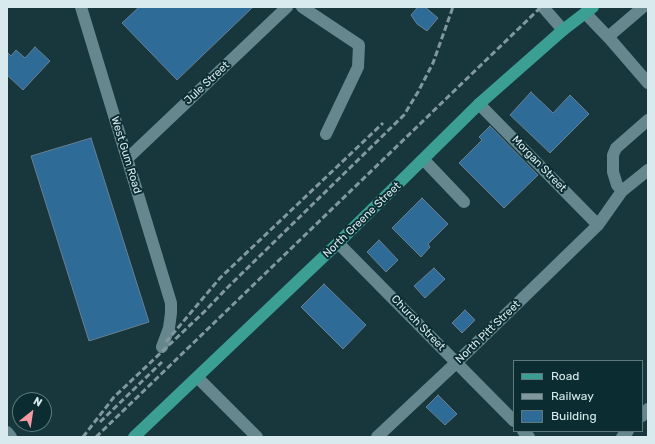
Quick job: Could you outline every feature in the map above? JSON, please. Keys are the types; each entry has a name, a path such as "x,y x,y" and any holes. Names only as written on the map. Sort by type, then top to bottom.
{"main road":[{"name":"North Greene Street","path":"134,437 198,378 424,160 479,104 563,30 589,10"}],"street":[{"name":"West Gum Road","path":"81,7 171,303 169,328 162,347"},
{"name":"Jule Street","path":"127,159 287,7"},
{"path":"302,7 359,45 358,67 326,134"},
{"path":"543,7 563,30"},
{"path":"608,37 641,8"},
{"path":"589,10 608,37 648,83"},
{"name":"Morgan Street","path":"479,104 598,225"},
{"path":"622,192 617,186 613,172 613,155 616,148 647,122"},
{"path":"424,160 464,202"},
{"name":"North Pitt Street","path":"377,437 456,363 598,225 622,192 648,170"},
{"name":"Church Street","path":"338,243 513,420"},
{"path":"198,378 257,437"},
{"path":"7,432 11,437"}],"building":[{"path":"139,7 253,7 177,80 122,23"},
{"path":"418,7 425,7 438,18 427,31 417,24 411,15"},
{"path":"35,47 50,61 23,90 7,75 7,52 11,56 16,50 25,58"},
{"path":"531,92 553,113 570,95 589,114 550,153 510,115"},
{"path":"490,126 538,175 504,208 459,163 482,140 479,137"},
{"path":"91,138 149,322 89,341 31,156"},
{"path":"422,198 448,224 428,244 430,247 421,257 392,228"},
{"path":"379,240 398,260 386,272 367,252"},
{"path":"434,268 445,279 425,298 414,286"},
{"path":"324,284 366,325 343,349 301,307"},
{"path":"465,310 475,320 462,333 452,323"},
{"path":"438,395 457,414 445,425 426,407"}],"railway":[{"path":"83,437 114,397 205,311 404,115 433,63 453,7"},
{"path":"96,437 541,7"},
{"path":"166,342 220,278 383,123"},
{"path":"100,422 162,362"}]}
